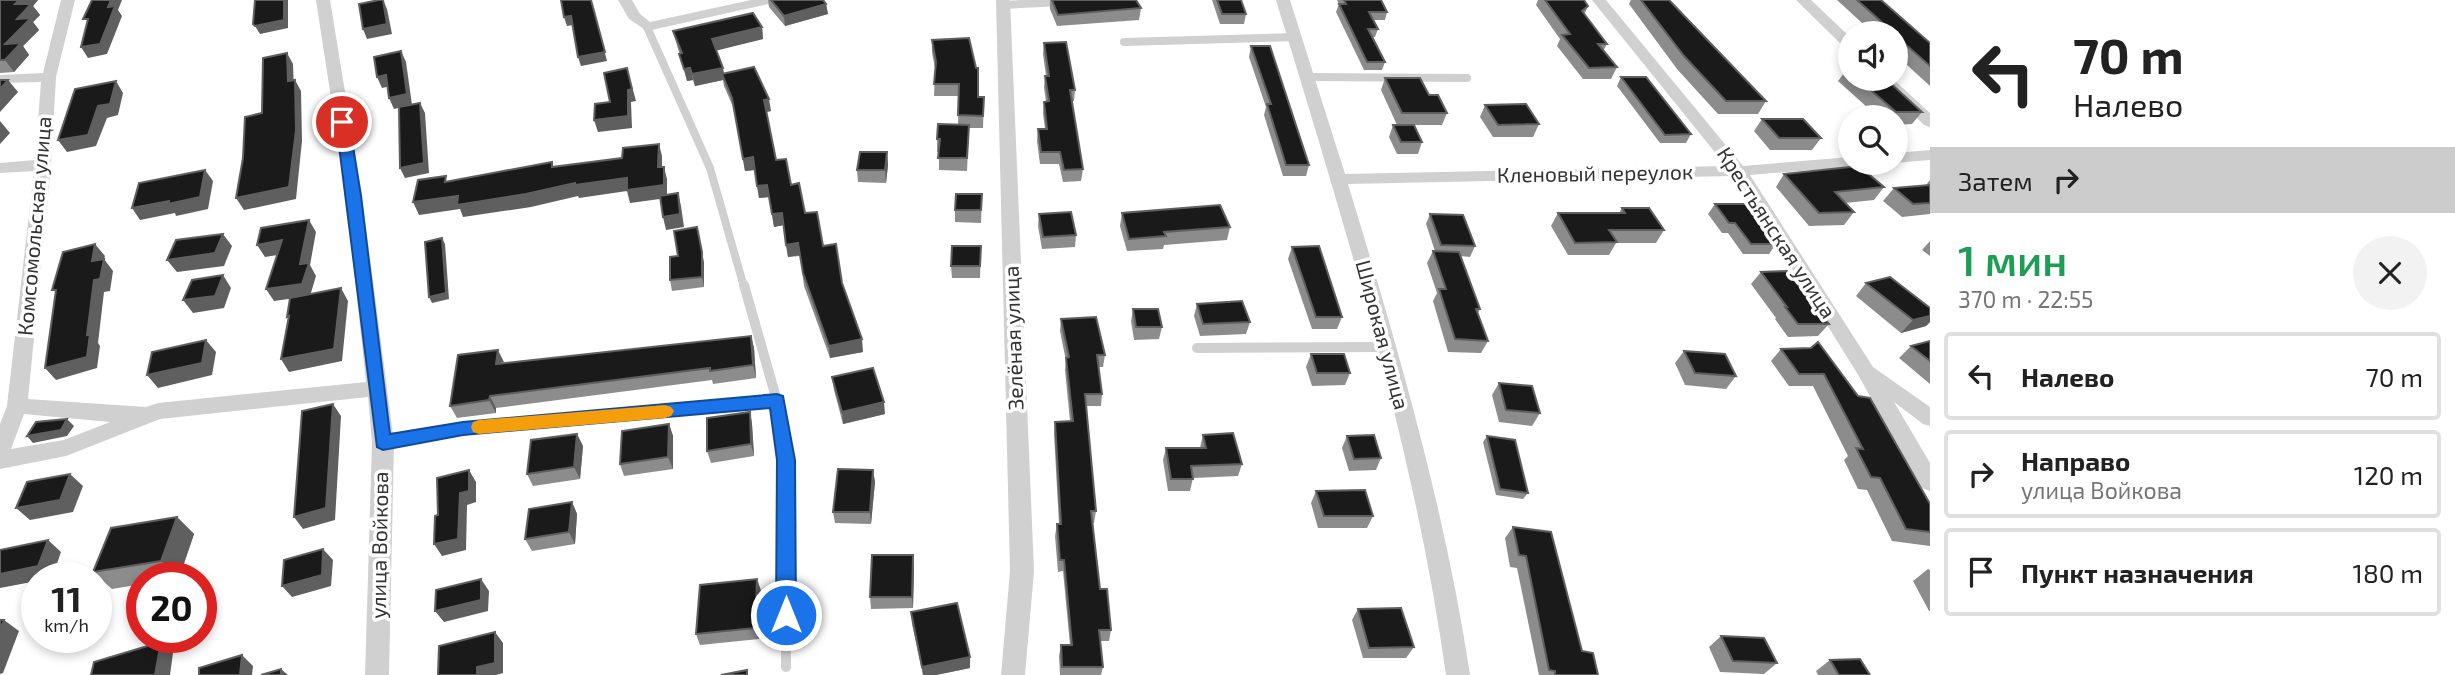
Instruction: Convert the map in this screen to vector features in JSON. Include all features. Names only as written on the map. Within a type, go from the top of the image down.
[{"type":"street","name":"Комсомольская улица","points":[[0,451],[10,417],[43,165],[48,77],[68,0]]},
{"type":"street","name":"улица Войкова","points":[[323,0],[354,196],[383,443],[377,675]]},
{"type":"street","points":[[625,0],[634,16],[647,27],[769,0]]},
{"type":"street","name":"Широкая улица","points":[[1283,0],[1339,179],[1430,516],[1451,621],[1458,675]]},
{"type":"street","name":"Крестьянская улица","points":[[1599,0],[1739,171],[1864,368],[1930,482]]},
{"type":"street","points":[[1803,0],[1838,34]]},
{"type":"street","name":"Зелёная улица","points":[[1003,2],[1022,571],[1013,675]]},
{"type":"street","points":[[0,79],[48,77]]},
{"type":"street","points":[[1898,91],[1930,122]]},
{"type":"street","points":[[1908,157],[1930,155]]},
{"type":"street","name":"Кленовый переулок","points":[[1339,179],[1739,171],[1838,163]]},
{"type":"street","points":[[0,168],[43,165]]},
{"type":"street","points":[[1864,368],[1930,418]]},
{"type":"street","points":[[10,417],[92,410],[118,415],[375,389]]},
{"type":"street","points":[[0,460],[66,448],[158,411]]},
{"type":"lane","points":[[1003,2],[1070,1]]},
{"type":"lane","points":[[647,27],[710,168],[777,401],[786,460],[786,667]]},
{"type":"lane","points":[[1124,42],[1294,37]]},
{"type":"lane","points":[[1307,77],[1468,78]]},
{"type":"lane","points":[[1197,348],[1386,347]]},
{"type":"lane","points":[[383,443],[463,429],[777,401]]},
{"type":"building","points":[[0,0],[19,0],[15,4],[31,4],[17,19],[31,18],[5,44],[21,43],[5,60],[0,60]]},
{"type":"building","points":[[92,0],[111,0],[108,7],[115,6],[100,44],[81,47],[88,19],[83,19]]},
{"type":"building","points":[[255,0],[284,0],[284,20],[255,26]]},
{"type":"building","points":[[383,0],[387,24],[363,29],[359,4]]},
{"type":"building","points":[[561,0],[591,0],[605,52],[578,57],[571,16],[564,17]]},
{"type":"building","points":[[771,0],[823,0],[826,4],[784,16]]},
{"type":"building","points":[[1052,0],[1136,0],[1141,8],[1058,15]]},
{"type":"building","points":[[1217,0],[1241,0],[1246,14],[1222,14]]},
{"type":"building","points":[[1344,0],[1381,0],[1387,12],[1369,12],[1378,29],[1368,29],[1385,62],[1367,62],[1339,4],[1346,4]]},
{"type":"building","points":[[1545,0],[1584,0],[1588,6],[1582,11],[1607,44],[1598,44],[1617,67],[1589,68],[1562,35],[1570,34]]},
{"type":"building","points":[[1641,0],[1669,0],[1766,101],[1726,101],[1684,56]]},
{"type":"building","points":[[1857,0],[1881,0],[1905,21],[1881,21]]},
{"type":"building","points":[[753,13],[762,27],[712,39],[723,68],[692,74],[690,68],[684,69],[679,54],[682,53],[673,31]]},
{"type":"building","points":[[1908,24],[1930,43],[1930,66],[1908,47]]},
{"type":"building","points":[[969,38],[978,68],[978,97],[984,97],[983,116],[958,115],[959,84],[934,84],[936,62],[932,40]]},
{"type":"building","points":[[1066,42],[1075,90],[1070,90],[1083,169],[1064,170],[1060,152],[1041,152],[1038,129],[1047,129],[1044,102],[1049,101],[1045,76],[1049,76],[1044,43]]},
{"type":"building","points":[[1251,46],[1270,46],[1309,165],[1286,165],[1267,104],[1271,104]]},
{"type":"building","points":[[401,51],[407,94],[389,98],[386,75],[377,77],[374,57]]},
{"type":"building","points":[[287,53],[288,81],[295,80],[296,130],[289,187],[236,198],[243,158],[245,117],[262,113],[263,58]]},
{"type":"building","points":[[754,67],[769,99],[764,100],[776,160],[786,159],[791,185],[799,183],[805,213],[817,212],[823,246],[836,244],[842,283],[862,339],[829,346],[803,273],[798,243],[786,245],[782,213],[772,214],[767,185],[757,186],[753,157],[743,159],[732,98],[722,74]]},
{"type":"building","points":[[627,68],[632,89],[628,90],[628,116],[594,120],[595,104],[610,102],[604,73]]},
{"type":"building","points":[[1621,77],[1646,77],[1691,134],[1665,135]]},
{"type":"building","points":[[1385,78],[1420,78],[1429,95],[1438,95],[1447,113],[1402,113]]},
{"type":"building","points":[[0,80],[8,80],[0,89]]},
{"type":"building","points":[[116,81],[110,104],[98,106],[88,135],[58,140],[75,89]]},
{"type":"building","points":[[1872,91],[1899,91],[1922,112],[1908,112],[1908,105],[1888,105]]},
{"type":"building","points":[[420,103],[424,163],[400,168],[399,107]]},
{"type":"building","points":[[1526,104],[1539,124],[1498,125],[1485,105]]},
{"type":"building","points":[[1762,119],[1803,119],[1821,138],[1779,138]]},
{"type":"building","points":[[938,124],[969,125],[967,158],[938,158]]},
{"type":"building","points":[[1393,125],[1414,125],[1422,142],[1401,142]]},
{"type":"building","points":[[659,144],[658,167],[664,167],[664,185],[627,190],[627,178],[575,183],[457,205],[458,196],[413,202],[418,180],[446,176],[445,182],[552,162],[552,167],[622,158],[623,148]]},
{"type":"building","points":[[860,152],[887,152],[885,170],[857,170]]},
{"type":"building","points":[[1838,168],[1838,175],[1870,175],[1884,187],[1835,192],[1854,212],[1819,213],[1784,174]]},
{"type":"building","points":[[205,170],[200,197],[132,208],[139,183]]},
{"type":"building","points":[[1930,185],[1930,203],[1913,204],[1894,188]]},
{"type":"building","points":[[678,193],[680,214],[663,217],[660,196]]},
{"type":"building","points":[[956,194],[982,194],[981,210],[955,210]]},
{"type":"building","points":[[1715,204],[1746,204],[1776,244],[1751,244],[1735,223],[1729,223]]},
{"type":"building","points":[[1220,205],[1230,227],[1164,232],[1166,236],[1129,239],[1122,213]]},
{"type":"building","points":[[1622,208],[1649,208],[1664,230],[1609,230],[1617,242],[1575,243],[1558,213],[1625,213]]},
{"type":"building","points":[[1071,212],[1076,235],[1043,237],[1039,214]]},
{"type":"building","points":[[1430,214],[1463,215],[1475,246],[1441,245]]},
{"type":"building","points":[[309,220],[300,264],[309,263],[302,284],[266,289],[282,240],[257,245],[261,228]]},
{"type":"building","points":[[697,227],[702,252],[702,277],[670,280],[670,257],[678,256],[674,231]]},
{"type":"building","points":[[223,234],[215,253],[167,260],[176,240]]},
{"type":"building","points":[[442,238],[446,293],[429,297],[425,242]]},
{"type":"building","points":[[95,244],[92,261],[104,259],[100,279],[94,280],[87,357],[45,368],[56,290],[52,290],[63,252]]},
{"type":"building","points":[[952,246],[981,246],[980,266],[951,266]]},
{"type":"building","points":[[1319,246],[1342,317],[1316,317],[1292,247]]},
{"type":"building","points":[[1433,251],[1459,252],[1480,309],[1476,309],[1488,341],[1455,339],[1439,289],[1446,289]]},
{"type":"building","points":[[1787,271],[1829,324],[1798,324],[1761,272]]},
{"type":"building","points":[[223,275],[215,296],[183,300],[192,280]]},
{"type":"building","points":[[1890,277],[1930,308],[1930,316],[1913,320],[1866,283]]},
{"type":"building","points":[[341,288],[334,349],[281,359],[290,298]]},
{"type":"building","points":[[1242,301],[1250,322],[1203,324],[1197,304]]},
{"type":"building","points":[[1133,309],[1158,309],[1162,327],[1136,327]]},
{"type":"building","points":[[1096,317],[1105,355],[1097,355],[1102,394],[1085,394],[1096,511],[1091,511],[1100,589],[1107,589],[1111,630],[1099,630],[1103,667],[1062,667],[1061,645],[1072,645],[1064,560],[1060,560],[1057,524],[1061,524],[1055,422],[1073,421],[1066,358],[1069,357],[1061,319]]},
{"type":"building","points":[[751,336],[753,365],[490,396],[489,400],[450,406],[458,355],[498,350],[496,364]]},
{"type":"building","points":[[206,340],[202,363],[147,375],[152,352]]},
{"type":"building","points":[[1930,341],[1930,361],[1911,346]]},
{"type":"building","points":[[1818,342],[1858,396],[1870,398],[1930,504],[1930,532],[1906,529],[1880,478],[1871,477],[1856,448],[1863,449],[1824,374],[1799,374],[1781,349],[1811,348]]},
{"type":"building","points":[[1684,351],[1725,354],[1736,376],[1695,373]]},
{"type":"building","points":[[1311,354],[1344,354],[1350,373],[1317,373]]},
{"type":"building","points":[[873,368],[884,402],[842,412],[832,377]]},
{"type":"building","points":[[1499,383],[1532,386],[1540,413],[1506,410]]},
{"type":"building","points":[[333,404],[326,508],[294,517],[302,411]]},
{"type":"building","points":[[750,412],[751,444],[707,451],[707,418]]},
{"type":"building","points":[[67,419],[61,430],[27,436],[36,422]]},
{"type":"building","points":[[669,424],[668,457],[620,464],[622,431]]},
{"type":"building","points":[[1233,433],[1242,464],[1191,466],[1193,479],[1171,479],[1166,448],[1206,448],[1203,435]]},
{"type":"building","points":[[577,434],[574,467],[527,474],[531,440]]},
{"type":"building","points":[[1374,435],[1381,458],[1354,459],[1347,436]]},
{"type":"building","points":[[1487,436],[1515,440],[1528,493],[1500,489]]},
{"type":"building","points":[[838,469],[873,470],[870,512],[833,512]]},
{"type":"building","points":[[469,470],[469,491],[460,493],[458,539],[434,544],[435,516],[438,515],[437,478]]},
{"type":"building","points":[[70,474],[60,500],[16,508],[27,482]]},
{"type":"building","points":[[1365,490],[1373,516],[1324,516],[1316,491]]},
{"type":"building","points":[[572,502],[569,532],[525,539],[529,509]]},
{"type":"building","points":[[177,517],[161,561],[126,562],[126,567],[112,569],[112,562],[97,562],[111,528]]},
{"type":"building","points":[[1513,527],[1551,532],[1582,651],[1593,653],[1598,675],[1555,675],[1555,671],[1549,670],[1526,556],[1519,555]]},
{"type":"building","points":[[48,540],[40,562],[21,562],[21,570],[0,574],[0,550]]},
{"type":"building","points":[[323,549],[322,575],[282,586],[284,560]]},
{"type":"building","points":[[872,555],[913,555],[912,597],[870,597]]},
{"type":"building","points":[[481,579],[481,600],[435,611],[436,590]]},
{"type":"building","points":[[757,579],[755,628],[696,634],[700,585]]},
{"type":"building","points":[[957,603],[970,657],[922,667],[911,612]]},
{"type":"building","points":[[1401,608],[1414,647],[1369,648],[1358,609]]},
{"type":"building","points":[[495,632],[495,663],[477,667],[477,675],[438,675],[439,646]]},
{"type":"building","points":[[1721,636],[1764,638],[1777,663],[1733,661]]},
{"type":"building","points":[[126,652],[159,653],[155,675],[91,675],[94,662]]},
{"type":"building","points":[[242,655],[240,675],[199,675],[199,668]]},
{"type":"building","points":[[1860,659],[1870,675],[1839,675],[1830,660]]},
{"type":"building","points":[[281,669],[281,675],[261,675]]},
{"type":"building","points":[[747,670],[747,675],[721,675]]},
{"type":"slow traffic","points":[[479,427],[665,411]]},
{"type":"route","points":[[342,122],[354,196],[383,443],[463,429],[777,401],[786,460],[786,615]]}]
